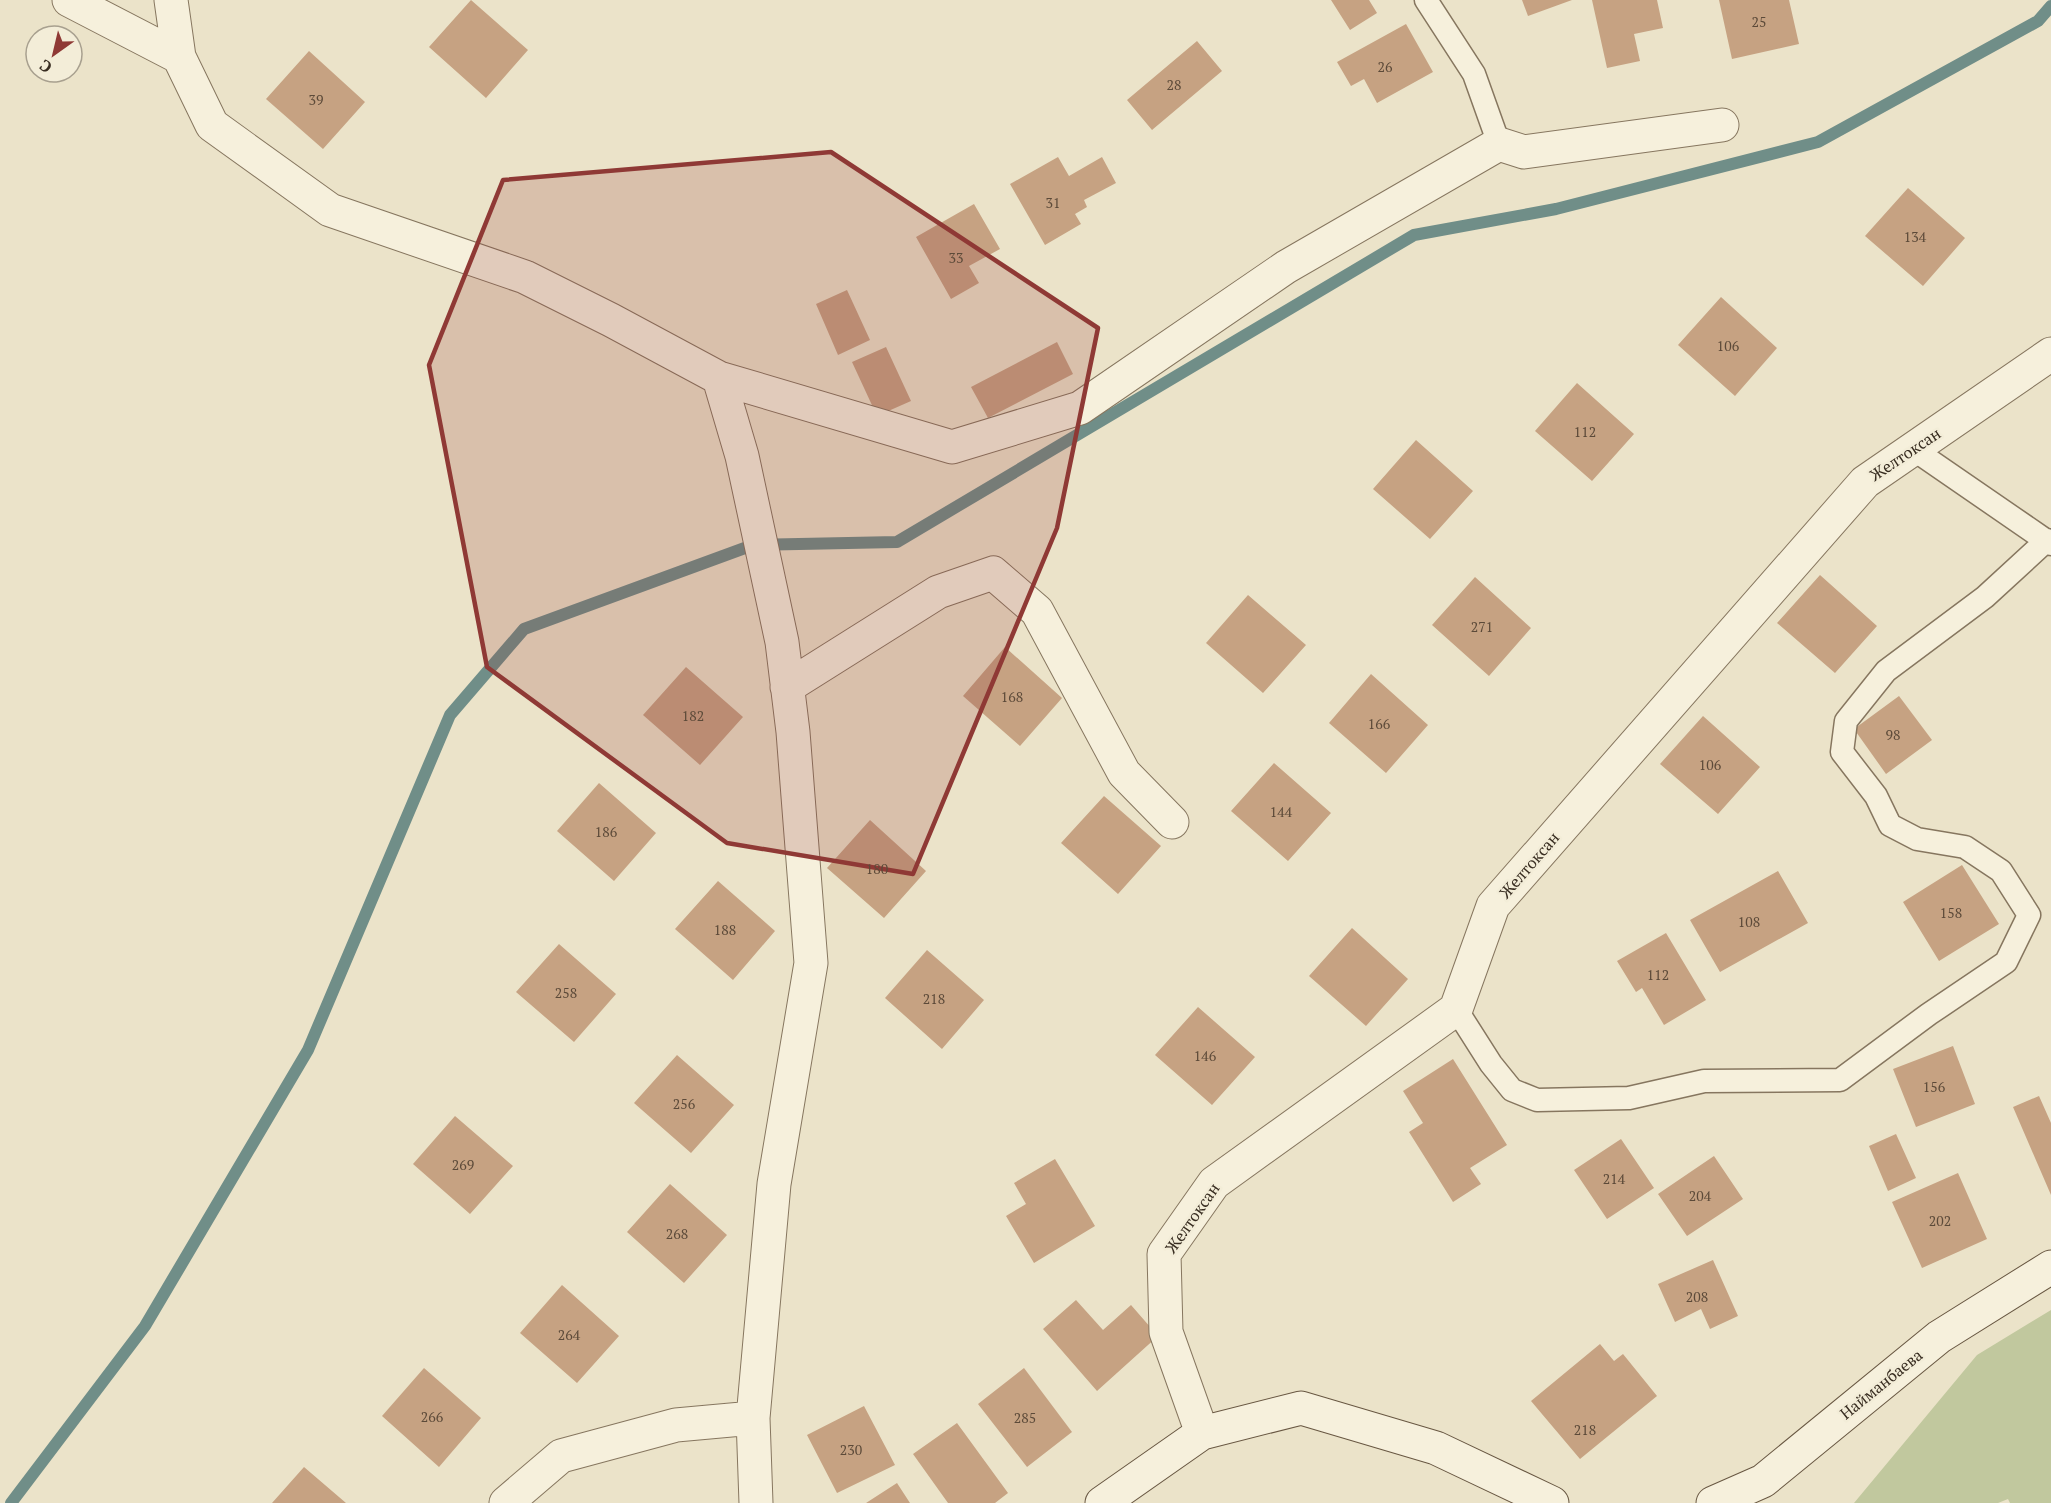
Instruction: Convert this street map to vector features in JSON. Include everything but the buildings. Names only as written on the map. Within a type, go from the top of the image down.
[{"type":"street","points":[[69,0],[179,57]]},
{"type":"street","points":[[171,0],[179,57],[212,125],[330,210],[525,277],[719,378],[952,447],[1080,408],[1286,267],[1499,144],[1524,152],[1722,125]]},
{"type":"street","name":"Желтоксан","points":[[1202,1433],[1166,1332],[1164,1254],[1214,1183],[1456,1009],[1493,906],[1865,482],[2051,354]]},
{"type":"street","points":[[719,378],[742,456],[782,642],[793,732],[811,963],[774,1184],[753,1418],[756,1503]]},
{"type":"street","points":[[787,687],[938,592],[993,573],[1037,611],[1124,773],[1172,822]]},
{"type":"street","name":"Найманбаева","points":[[1713,1503],[1763,1481],[1939,1337],[2051,1267]]},
{"type":"street","points":[[1102,1503],[1202,1433],[1301,1408],[1436,1448],[1552,1503]]},
{"type":"street","points":[[506,1503],[561,1456],[676,1425],[753,1418]]},
{"type":"lane","points":[[1426,0],[1474,74],[1499,144]]},
{"type":"lane","points":[[1456,1009],[1491,1064],[1512,1090],[1537,1100],[1629,1098],[1704,1081],[1840,1080],[1929,1014],[2006,962],[2029,915],[2001,871],[1965,847],[1917,838],[1890,825],[1876,796],[1842,752],[1846,722],[1886,671],[1985,597],[2049,542],[1913,449]]},
{"type":"highlighted area","points":[[831,152],[1098,328],[1057,528],[913,874],[727,843],[487,667],[429,365],[503,180]]},
{"type":"green space","points":[[2051,1310],[2051,1503],[2010,1503],[2008,1499],[1998,1503],[1854,1503],[1977,1355]]},
{"type":"waterway","points":[[11,1503],[145,1326],[308,1050],[450,715],[524,629],[753,545],[897,542],[1414,235],[1556,209],[1818,142],[2038,21],[2051,6]]}]
